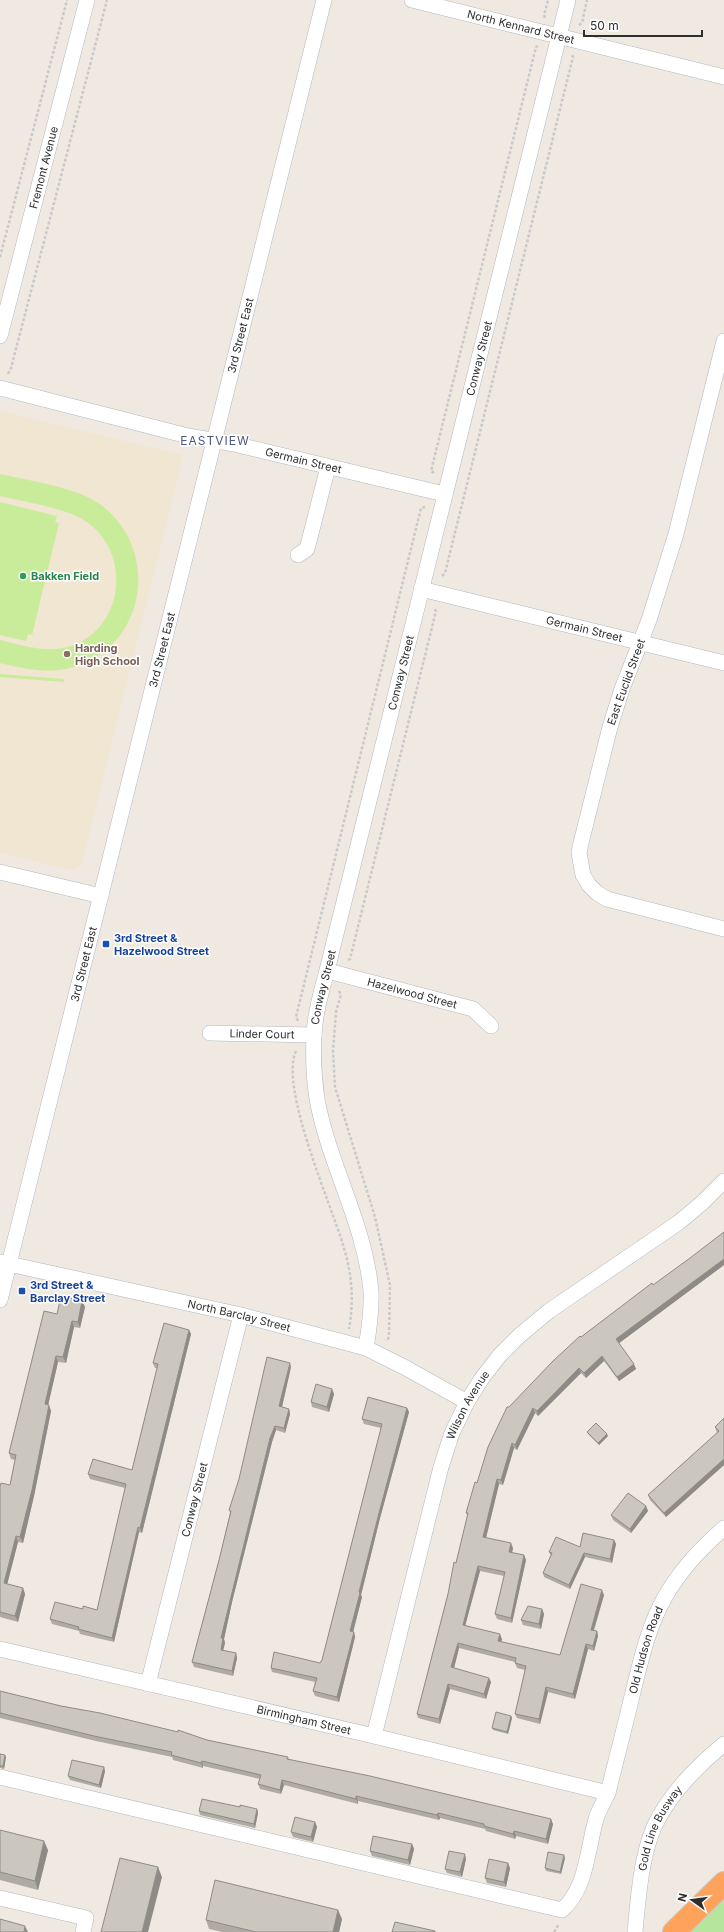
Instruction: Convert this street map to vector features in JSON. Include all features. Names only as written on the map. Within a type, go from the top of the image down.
[{"type":"highway","points":[[674,1932],[724,1883]]},
{"type":"street","name":"Fremont Avenue","points":[[0,336],[87,0]]},
{"type":"street","name":"3rd Street East","points":[[0,1300],[4,1263],[100,896],[324,0]]},
{"type":"street","name":"North Kennard Street","points":[[412,0],[559,35],[724,77]]},
{"type":"street","name":"Conway Street","points":[[366,1348],[371,1293],[368,1269],[362,1241],[326,1135],[317,1099],[314,1035],[319,1002],[328,971],[444,494],[568,0]]},
{"type":"street","name":"East Euclid Street","points":[[724,341],[676,534],[649,620],[622,689],[610,727],[579,853],[583,875],[597,893],[607,899],[724,929]]},
{"type":"street","name":"Germain Street","points":[[4,381],[188,436],[215,440],[444,494]]},
{"type":"street","points":[[298,555],[308,549],[328,467]]},
{"type":"street","name":"Germain Street","points":[[421,589],[639,644],[724,663]]},
{"type":"street","points":[[0,872],[100,896]]},
{"type":"street","name":"Hazelwood Street","points":[[328,971],[473,1009],[491,1026]]},
{"type":"street","name":"Linder Court","points":[[210,1033],[314,1035]]},
{"type":"street","name":"Wilson Avenue","points":[[374,1736],[441,1467],[452,1433],[467,1402],[487,1372],[520,1335],[549,1311],[678,1223],[702,1203],[724,1180]]},
{"type":"street","name":"North Barclay Street","points":[[4,1263],[241,1315],[366,1348],[406,1368],[467,1402]]},
{"type":"street","name":"Conway Street","points":[[148,1684],[241,1315]]},
{"type":"street","name":"Old Hudson Road","points":[[0,1777],[562,1910],[571,1902],[581,1882],[598,1816],[608,1793],[644,1650],[653,1623],[665,1597],[680,1573],[699,1551],[724,1528]]},
{"type":"street","name":"Birmingham Street","points":[[0,1649],[374,1736],[608,1793]]},
{"type":"street","name":"Gold Line Busway","points":[[636,1928],[642,1872],[654,1828],[679,1787],[724,1744]]},
{"type":"street","points":[[0,1898],[86,1918],[83,1932]]},
{"type":"path","points":[[0,257],[67,0]]},
{"type":"path","points":[[4,381],[11,368],[107,0]]},
{"type":"path","points":[[545,19],[544,15],[548,0]]},
{"type":"path","points":[[578,26],[582,23],[587,0]]},
{"type":"path","points":[[434,473],[431,471],[536,47],[539,46]]},
{"type":"path","points":[[442,576],[445,573],[453,542],[574,57],[572,54]]},
{"type":"path","points":[[298,1021],[296,1017],[421,508],[425,507]]},
{"type":"path","points":[[347,961],[350,959],[354,944],[436,611],[434,609]]},
{"type":"path","points":[[339,991],[341,995],[336,1012],[333,1051],[335,1087],[375,1217],[390,1285],[389,1336],[388,1339],[383,1341]]},
{"type":"path","points":[[296,1051],[293,1068],[295,1092],[300,1118],[345,1249],[351,1278],[352,1305],[349,1330]]},
{"type":"shaded area","name":"Harding High School","points":[[0,411],[183,455],[81,866],[71,870],[0,853]]},
{"type":"green space","points":[[0,474],[53,485],[91,499],[101,505],[120,523],[132,545],[138,569],[137,593],[131,616],[119,637],[101,654],[77,666],[67,669],[48,671],[0,663],[0,640],[47,649],[63,648],[83,641],[98,628],[109,612],[115,593],[116,574],[112,554],[102,537],[87,522],[79,517],[57,509],[0,496]]},
{"type":"green space","name":"Bakken Field","points":[[0,502],[57,516],[55,522],[59,523],[32,635],[28,634],[26,641],[0,635]]},
{"type":"green space","points":[[0,674],[64,679],[64,682],[0,677]]},
{"type":"green space","points":[[724,1894],[724,1932],[686,1932]]},
{"type":"building","points":[[724,1232],[724,1259],[616,1339],[634,1364],[617,1377],[602,1356],[584,1373],[579,1368],[537,1411],[533,1408],[515,1445],[512,1443],[501,1480],[497,1479],[483,1537],[511,1543],[509,1552],[524,1555],[511,1618],[495,1614],[505,1572],[478,1566],[463,1625],[500,1634],[498,1641],[560,1655],[581,1584],[602,1590],[591,1630],[597,1631],[593,1646],[586,1644],[573,1694],[546,1687],[539,1719],[515,1714],[526,1666],[515,1663],[516,1658],[458,1643],[451,1667],[489,1678],[484,1694],[448,1684],[439,1719],[417,1714],[448,1594],[454,1562],[456,1563],[468,1513],[466,1513],[475,1482],[477,1483],[488,1447],[507,1407],[509,1407],[553,1361],[580,1336],[581,1337],[652,1283],[653,1285]]},
{"type":"building","points":[[61,1296],[82,1301],[78,1322],[72,1321],[63,1357],[56,1356],[45,1404],[49,1405],[32,1490],[20,1537],[16,1536],[4,1583],[23,1588],[15,1616],[0,1612],[0,1486],[1,1483],[10,1485],[16,1455],[9,1453],[44,1311],[57,1314]]},
{"type":"building","points":[[164,1323],[189,1330],[140,1528],[138,1527],[112,1638],[78,1629],[79,1627],[50,1619],[55,1602],[83,1609],[83,1606],[97,1610],[126,1484],[88,1474],[93,1459],[132,1470],[158,1364],[153,1363]]},
{"type":"building","points":[[267,1357],[290,1363],[279,1406],[289,1409],[284,1428],[275,1426],[270,1438],[221,1638],[223,1638],[221,1650],[236,1653],[232,1671],[192,1662],[231,1511],[229,1510],[239,1479]]},
{"type":"building","points":[[316,1384],[332,1389],[327,1407],[311,1402]]},
{"type":"building","points":[[368,1397],[407,1408],[359,1592],[350,1631],[354,1632],[337,1697],[313,1691],[317,1678],[271,1668],[274,1652],[320,1663],[322,1660],[382,1424],[362,1419]]},
{"type":"building","points":[[724,1418],[724,1459],[664,1513],[648,1495],[719,1431],[715,1427]]},
{"type":"building","points":[[596,1423],[607,1434],[598,1443],[587,1432]]},
{"type":"building","points":[[628,1493],[646,1506],[630,1529],[611,1515]]},
{"type":"building","points":[[583,1533],[614,1540],[610,1559],[584,1553],[569,1585],[543,1573],[552,1553],[549,1552],[556,1537],[580,1547]]},
{"type":"building","points":[[528,1606],[542,1609],[539,1624],[521,1620]]},
{"type":"building","points":[[0,1691],[178,1732],[178,1730],[207,1740],[288,1757],[287,1759],[370,1776],[551,1819],[546,1839],[514,1831],[513,1834],[484,1826],[484,1824],[438,1813],[437,1815],[356,1796],[356,1799],[282,1780],[280,1790],[258,1784],[261,1775],[202,1761],[201,1763],[171,1755],[172,1752],[94,1736],[0,1713]]},
{"type":"building","points":[[496,1712],[511,1716],[507,1732],[492,1728]]},
{"type":"building","points":[[0,1754],[5,1755],[3,1766],[0,1766]]},
{"type":"building","points":[[72,1760],[104,1767],[99,1785],[68,1776]]},
{"type":"building","points":[[202,1799],[257,1809],[254,1824],[199,1811]]},
{"type":"building","points":[[295,1817],[315,1822],[311,1837],[291,1832]]},
{"type":"building","points":[[0,1830],[44,1841],[35,1881],[0,1872]]},
{"type":"building","points":[[373,1836],[412,1844],[408,1860],[370,1851]]},
{"type":"building","points":[[449,1851],[465,1854],[460,1872],[445,1869]]},
{"type":"building","points":[[548,1852],[564,1855],[560,1872],[545,1868]]},
{"type":"building","points":[[120,1858],[158,1867],[142,1932],[101,1932]]},
{"type":"building","points":[[489,1859],[508,1863],[504,1882],[485,1878]]},
{"type":"building","points":[[215,1880],[338,1910],[333,1932],[256,1932],[206,1920]]},
{"type":"building","points":[[0,1919],[25,1926],[24,1932],[0,1932]]},
{"type":"building","points":[[395,1922],[435,1931],[435,1932],[392,1932]]},
{"type":"place","name":"Bakken Field","points":[[23,576]]},
{"type":"place","name":"Harding High School","points":[[67,654]]},
{"type":"place","name":"3rd Street & Hazelwood Street","points":[[106,944]]},
{"type":"place","name":"3rd Street & Barclay Street","points":[[22,1291]]},
{"type":"district","name":"EASTVIEW","points":[[215,441]]}]
